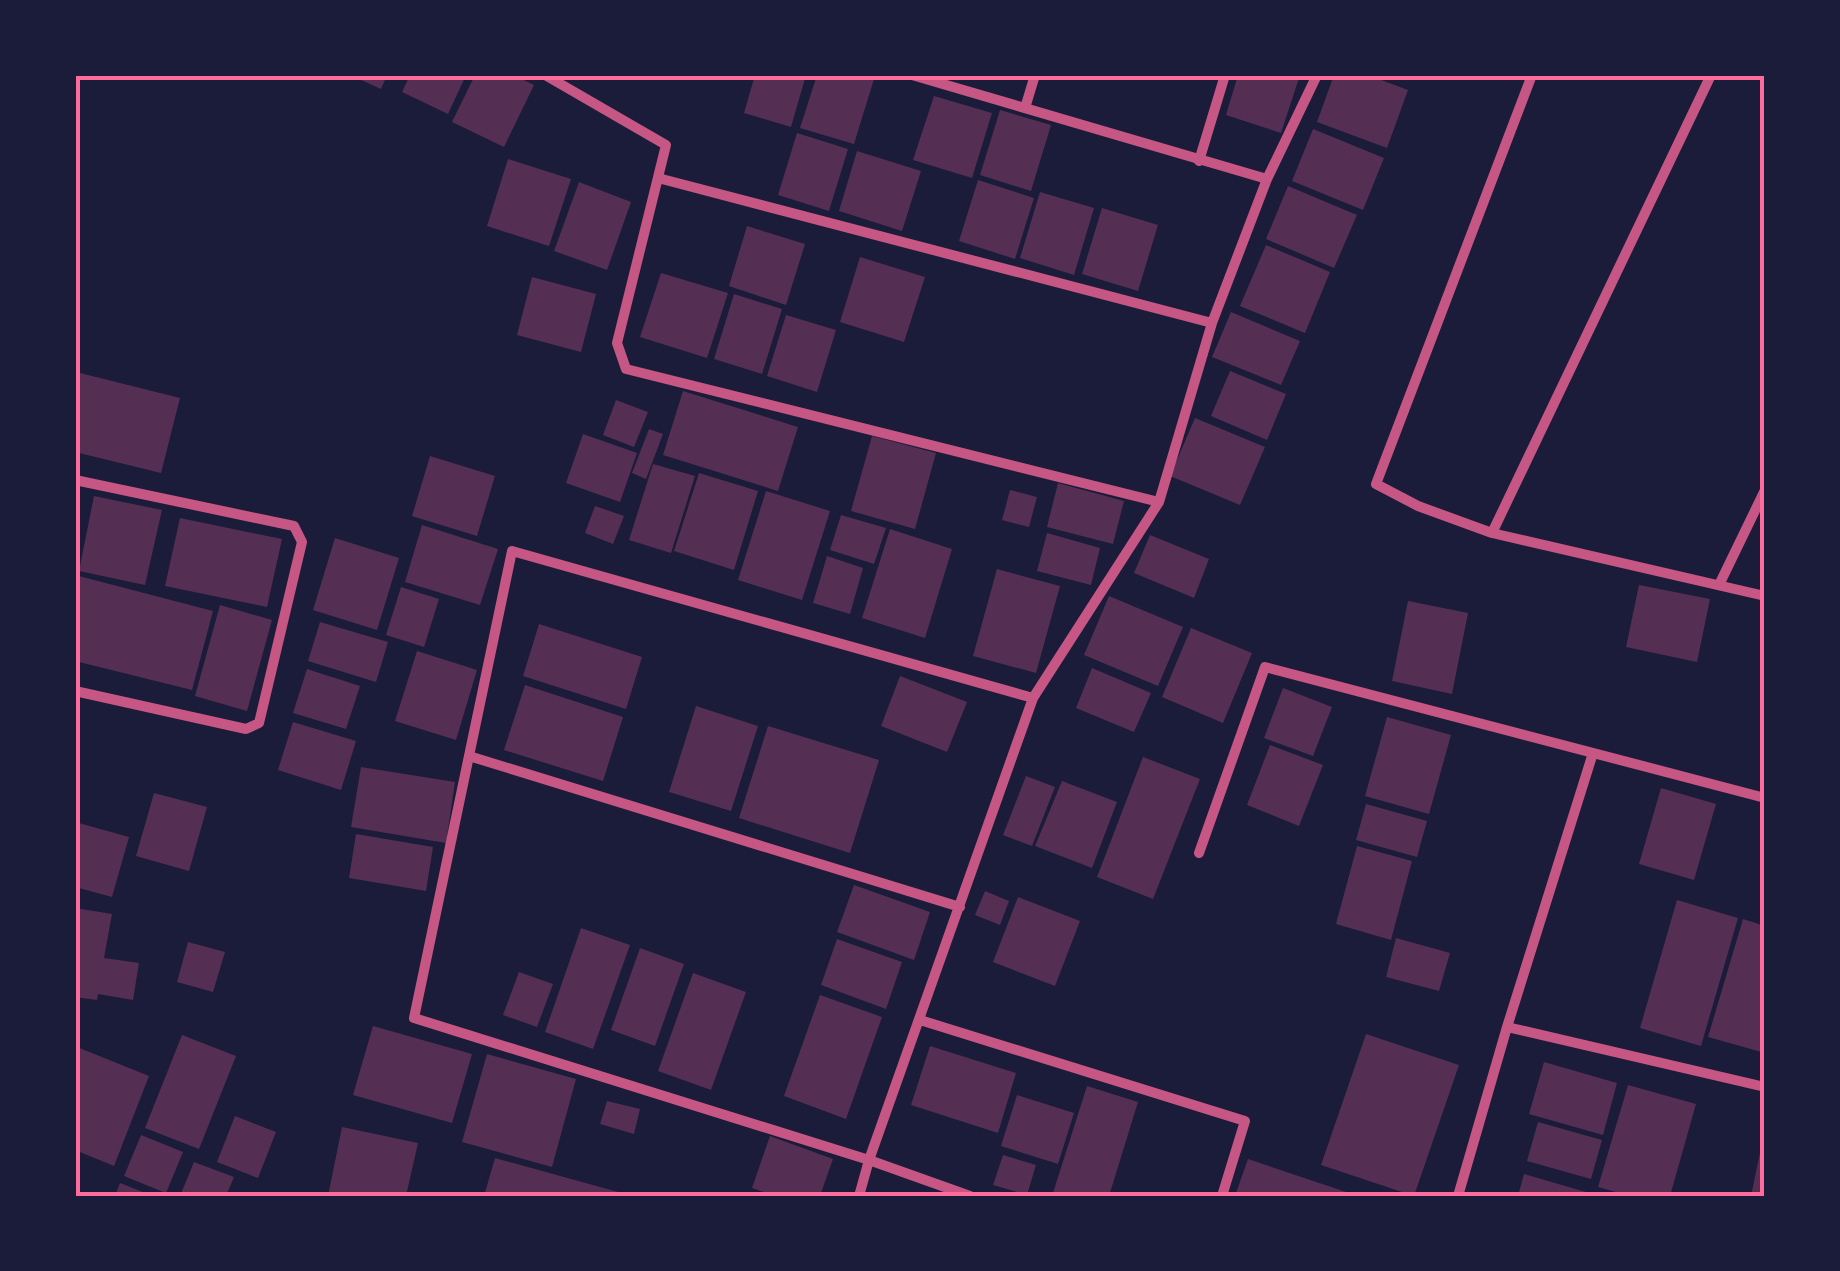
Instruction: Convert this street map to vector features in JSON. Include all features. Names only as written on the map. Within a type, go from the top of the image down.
[{"type":"street","points":[[545,75],[666,146],[618,343],[626,369],[1160,502]]},
{"type":"street","points":[[912,75],[1267,179]]},
{"type":"street","points":[[1026,108],[1035,75]]},
{"type":"street","points":[[1199,160],[1225,75]]},
{"type":"street","points":[[858,1196],[1034,698],[1160,502],[1212,323],[1267,179],[1317,75]]},
{"type":"street","points":[[1532,75],[1376,484],[1418,506],[1492,532],[1765,596]]},
{"type":"street","points":[[1492,532],[1711,75]]},
{"type":"street","points":[[658,178],[1212,323]]},
{"type":"street","points":[[75,480],[294,526],[302,542],[259,724],[246,730],[75,690]]},
{"type":"street","points":[[1719,586],[1765,490]]},
{"type":"street","points":[[970,1196],[870,1160],[414,1018],[512,551],[1034,698]]},
{"type":"street","points":[[1200,853],[1265,667],[1765,798]]},
{"type":"street","points":[[1458,1196],[1593,753]]},
{"type":"street","points":[[469,756],[960,907]]},
{"type":"street","points":[[920,1020],[1245,1121],[1222,1196]]},
{"type":"street","points":[[1507,1028],[1765,1088]]},
{"type":"building","points":[[350,75],[387,75],[381,89]]},
{"type":"building","points":[[410,75],[466,75],[448,114],[402,92]]},
{"type":"building","points":[[475,75],[513,75],[534,85],[504,147],[452,122]]},
{"type":"building","points":[[755,75],[806,75],[791,127],[744,113]]},
{"type":"building","points":[[817,75],[860,75],[874,79],[854,144],[800,128]]},
{"type":"building","points":[[1238,75],[1300,75],[1281,133],[1226,115]]},
{"type":"building","points":[[1334,75],[1368,75],[1408,90],[1387,148],[1317,122]]},
{"type":"building","points":[[934,96],[992,113],[972,178],[913,160]]},
{"type":"building","points":[[1000,110],[1051,125],[1031,191],[980,175]]},
{"type":"building","points":[[1313,129],[1384,158],[1363,210],[1292,181]]},
{"type":"building","points":[[797,133],[848,149],[829,211],[778,195]]},
{"type":"building","points":[[857,151],[921,171],[902,231],[839,211]]},
{"type":"building","points":[[508,159],[571,179],[549,246],[487,226]]},
{"type":"building","points":[[978,180],[1034,198],[1015,259],[959,241]]},
{"type":"building","points":[[579,182],[631,202],[607,270],[554,251]]},
{"type":"building","points":[[1288,186],[1357,215],[1334,268],[1266,239]]},
{"type":"building","points":[[1040,192],[1094,208],[1074,275],[1020,258]]},
{"type":"building","points":[[1102,208],[1158,225],[1138,291],[1082,274]]},
{"type":"building","points":[[747,226],[805,244],[786,305],[729,286]]},
{"type":"building","points":[[1266,245],[1330,272],[1305,333],[1240,306]]},
{"type":"building","points":[[860,257],[925,277],[904,342],[840,322]]},
{"type":"building","points":[[661,273],[728,293],[707,358],[640,337]]},
{"type":"building","points":[[532,277],[596,294],[581,352],[517,335]]},
{"type":"building","points":[[734,294],[782,309],[762,374],[714,359]]},
{"type":"building","points":[[1231,312],[1300,341],[1281,385],[1212,357]]},
{"type":"building","points":[[786,315],[836,330],[817,392],[767,376]]},
{"type":"building","points":[[1230,371],[1286,394],[1267,440],[1211,416]]},
{"type":"building","points":[[80,373],[180,398],[161,473],[75,452],[75,395]]},
{"type":"building","points":[[683,391],[798,427],[778,491],[663,455]]},
{"type":"building","points":[[616,400],[648,412],[634,447],[603,435]]},
{"type":"building","points":[[1195,418],[1265,447],[1240,505],[1170,476]]},
{"type":"building","points":[[649,429],[663,434],[646,479],[632,473]]},
{"type":"building","points":[[583,434],[637,453],[620,502],[566,483]]},
{"type":"building","points":[[872,436],[936,453],[915,529],[851,511]]},
{"type":"building","points":[[430,456],[495,476],[477,536],[412,516]]},
{"type":"building","points":[[653,464],[695,476],[671,553],[629,540]]},
{"type":"building","points":[[699,473],[758,491],[734,570],[674,551]]},
{"type":"building","points":[[1058,483],[1124,501],[1113,544],[1047,527]]},
{"type":"building","points":[[1010,490],[1037,497],[1029,527],[1002,520]]},
{"type":"building","points":[[766,491],[830,511],[802,600],[738,580]]},
{"type":"building","points":[[94,496],[162,510],[145,585],[79,571]]},
{"type":"building","points":[[595,506],[624,516],[613,544],[585,533]]},
{"type":"building","points":[[841,515],[886,528],[874,564],[830,550]]},
{"type":"building","points":[[180,518],[282,539],[267,607],[165,586]]},
{"type":"building","points":[[422,525],[498,549],[480,605],[405,582]]},
{"type":"building","points":[[890,529],[952,549],[925,638],[862,618]]},
{"type":"building","points":[[1047,533],[1100,548],[1091,585],[1037,571]]},
{"type":"building","points":[[1150,535],[1209,559],[1194,598],[1134,573]]},
{"type":"building","points":[[335,538],[399,558],[377,630],[313,610]]},
{"type":"building","points":[[827,556],[863,568],[850,614],[813,603]]},
{"type":"building","points":[[997,569],[1060,586],[1036,673],[973,656]]},
{"type":"building","points":[[75,575],[213,611],[192,690],[75,661]]},
{"type":"building","points":[[1639,585],[1710,599],[1697,662],[1626,647]]},
{"type":"building","points":[[401,587],[439,599],[424,647],[386,635]]},
{"type":"building","points":[[1109,596],[1183,627],[1158,686],[1084,655]]},
{"type":"building","points":[[1408,601],[1468,613],[1452,694],[1392,681]]},
{"type":"building","points":[[220,605],[272,620],[247,711],[195,696]]},
{"type":"building","points":[[320,622],[388,642],[376,682],[308,661]]},
{"type":"building","points":[[539,624],[642,657],[626,709],[523,676]]},
{"type":"building","points":[[1191,628],[1252,653],[1223,723],[1162,697]]},
{"type":"building","points":[[417,651],[477,670],[456,740],[395,721]]},
{"type":"building","points":[[1092,668],[1151,693],[1134,732],[1076,708]]},
{"type":"building","points":[[307,669],[360,686],[346,729],[293,713]]},
{"type":"building","points":[[900,676],[967,702],[947,752],[881,726]]},
{"type":"building","points":[[525,685],[623,717],[603,781],[504,750]]},
{"type":"building","points":[[1283,688],[1332,707],[1313,756],[1264,738]]},
{"type":"building","points":[[696,706],[758,726],[731,811],[669,792]]},
{"type":"building","points":[[1387,717],[1451,735],[1429,814],[1365,796]]},
{"type":"building","points":[[293,722],[356,741],[341,790],[278,770]]},
{"type":"building","points":[[768,726],[879,760],[850,853],[739,818]]},
{"type":"building","points":[[1270,745],[1323,765],[1299,826],[1247,805]]},
{"type":"building","points":[[1143,757],[1200,779],[1153,899],[1097,877]]},
{"type":"building","points":[[361,767],[455,782],[446,843],[351,827]]},
{"type":"building","points":[[1026,776],[1055,787],[1032,846],[1003,835]]},
{"type":"building","points":[[1062,781],[1117,802],[1092,868],[1035,846]]},
{"type":"building","points":[[1661,788],[1716,804],[1694,880],[1639,864]]},
{"type":"building","points":[[154,793],[207,807],[189,871],[136,856]]},
{"type":"building","points":[[1366,804],[1427,821],[1417,857],[1356,840]]},
{"type":"building","points":[[75,822],[129,837],[112,897],[75,887]]},
{"type":"building","points":[[356,834],[433,847],[426,891],[349,878]]},
{"type":"building","points":[[1357,846],[1412,861],[1391,940],[1336,924]]},
{"type":"building","points":[[854,885],[930,912],[914,960],[837,932]]},
{"type":"building","points":[[985,891],[1009,901],[1000,925],[975,915]]},
{"type":"building","points":[[1018,897],[1080,921],[1055,986],[993,962]]},
{"type":"building","points":[[1677,900],[1738,918],[1701,1046],[1640,1028]]},
{"type":"building","points":[[75,908],[112,914],[104,958],[139,963],[133,1000],[98,994],[97,1000],[75,997]]},
{"type":"building","points":[[1743,919],[1765,926],[1765,1053],[1708,1037]]},
{"type":"building","points":[[581,928],[630,945],[593,1049],[545,1032]]},
{"type":"building","points":[[1396,938],[1450,953],[1439,991],[1386,977]]},
{"type":"building","points":[[837,939],[902,962],[886,1009],[821,985]]},
{"type":"building","points":[[188,942],[225,952],[213,992],[177,982]]},
{"type":"building","points":[[640,948],[684,964],[655,1046],[611,1030]]},
{"type":"building","points":[[519,972],[553,984],[537,1027],[503,1015]]},
{"type":"building","points":[[693,973],[746,992],[711,1090],[658,1071]]},
{"type":"building","points":[[820,995],[882,1017],[846,1119],[784,1096]]},
{"type":"building","points":[[373,1026],[472,1054],[452,1123],[353,1095]]},
{"type":"building","points":[[1366,1034],[1459,1065],[1414,1196],[1321,1165]]},
{"type":"building","points":[[182,1035],[236,1056],[199,1149],[145,1128]]},
{"type":"building","points":[[930,1046],[1016,1073],[998,1133],[911,1105]]},
{"type":"building","points":[[77,1047],[149,1076],[114,1166],[75,1150]]},
{"type":"building","points":[[487,1054],[576,1079],[552,1167],[462,1142]]},
{"type":"building","points":[[1544,1062],[1617,1083],[1603,1135],[1529,1114]]},
{"type":"building","points":[[1628,1085],[1696,1104],[1670,1196],[1630,1196],[1598,1187]]},
{"type":"building","points":[[1087,1086],[1138,1102],[1109,1196],[1052,1196]]},
{"type":"building","points":[[1017,1095],[1074,1113],[1058,1164],[1001,1146]]},
{"type":"building","points":[[607,1101],[640,1109],[634,1134],[600,1124]]},
{"type":"building","points":[[235,1116],[276,1132],[258,1178],[217,1162]]},
{"type":"building","points":[[1538,1122],[1602,1140],[1591,1179],[1527,1161]]},
{"type":"building","points":[[342,1127],[418,1143],[406,1196],[328,1196]]},
{"type":"building","points":[[141,1135],[183,1152],[166,1193],[124,1176]]},
{"type":"building","points":[[770,1136],[833,1159],[820,1196],[775,1196],[752,1188]]},
{"type":"building","points":[[1763,1138],[1765,1196],[1751,1196]]},
{"type":"building","points":[[1003,1155],[1036,1165],[1027,1195],[993,1185]]},
{"type":"building","points":[[495,1158],[629,1195],[629,1196],[484,1196]]},
{"type":"building","points":[[1248,1159],[1355,1195],[1355,1196],[1235,1196]]},
{"type":"building","points":[[194,1162],[234,1177],[226,1196],[180,1196]]},
{"type":"building","points":[[1524,1174],[1586,1192],[1584,1196],[1518,1196]]},
{"type":"building","points":[[120,1183],[153,1196],[115,1196]]}]
